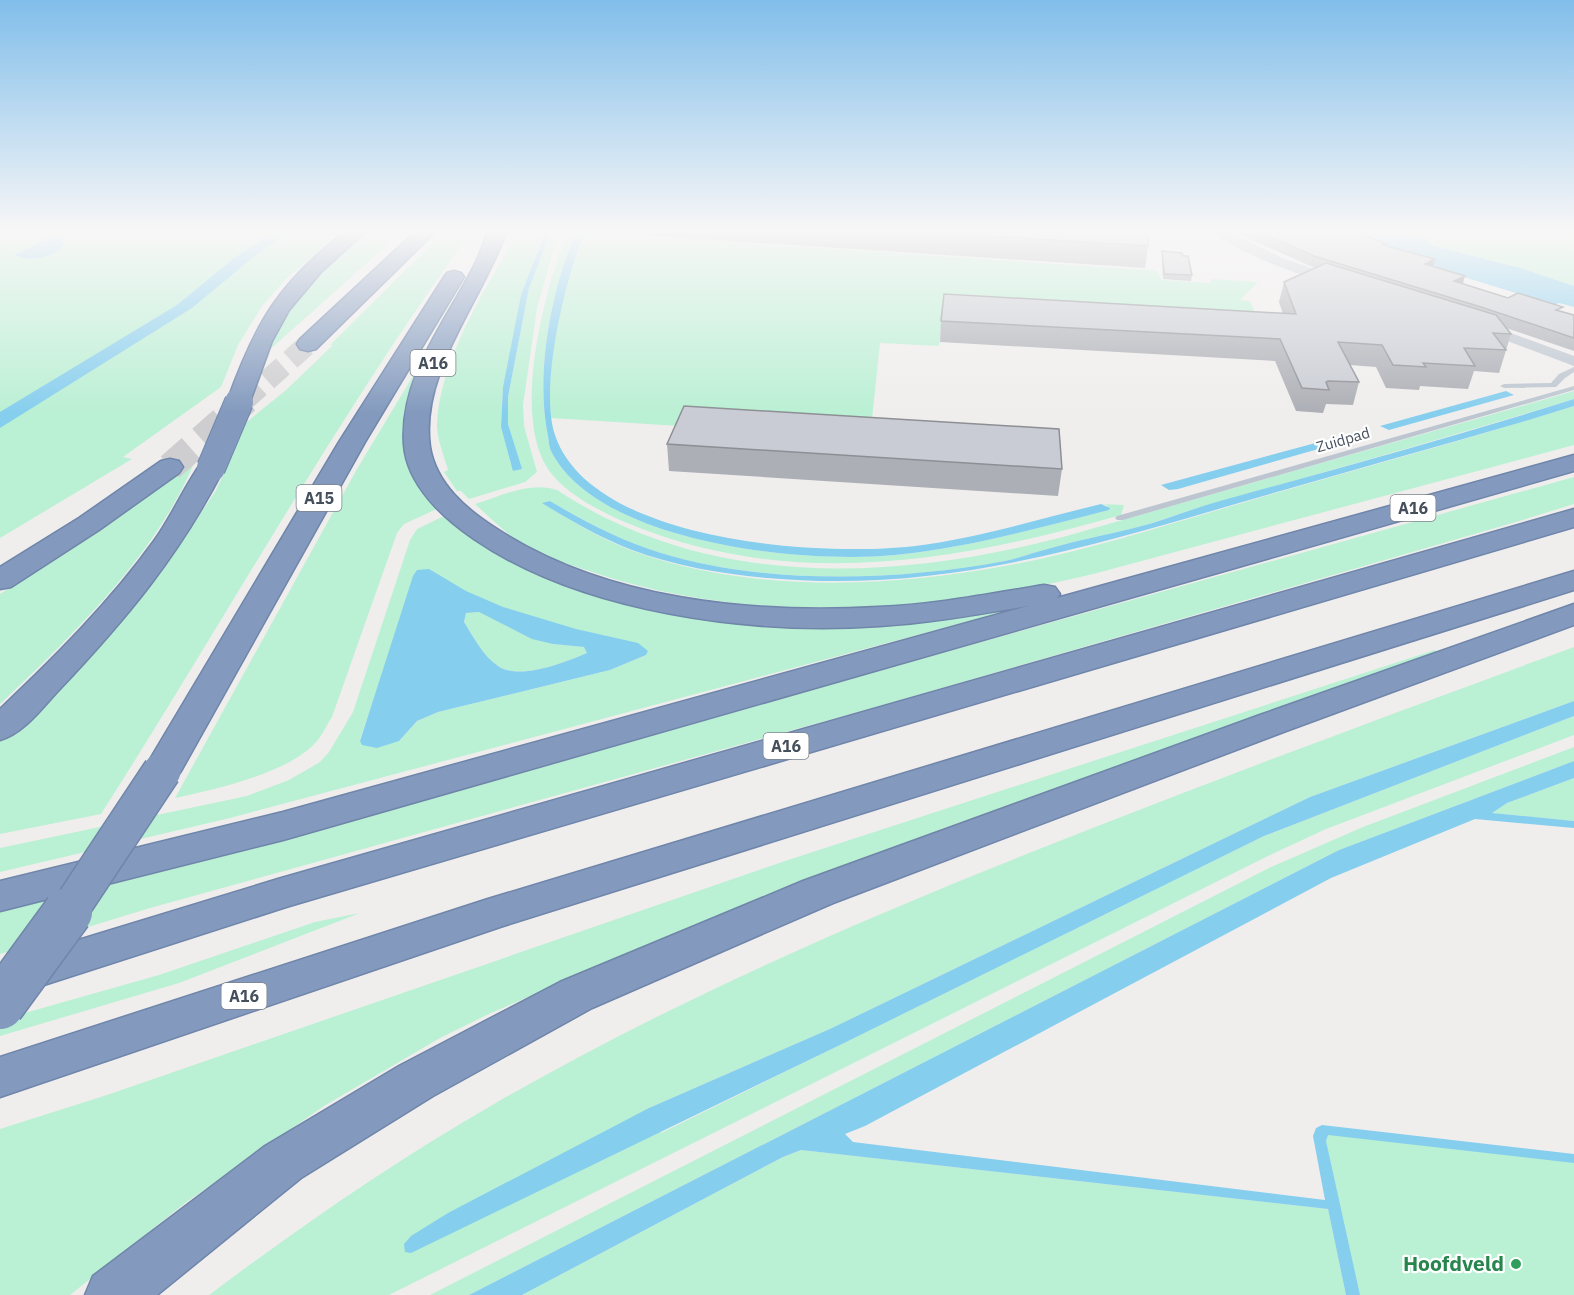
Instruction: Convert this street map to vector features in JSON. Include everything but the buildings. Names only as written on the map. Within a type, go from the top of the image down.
[{"type":"highway","points":[[0,729],[91,636],[159,554],[190,507],[211,468],[239,402],[260,342],[281,304],[290,292]]},
{"type":"highway","points":[[308,344],[362,292]]},
{"type":"highway","name":"A15","points":[[0,1005],[61,923],[162,771],[352,442],[444,292]]},
{"type":"highway","name":"A16","points":[[470,292],[433,363],[417,419],[417,448],[424,473],[451,507],[483,534],[512,552],[565,575],[603,588],[653,600],[730,613],[877,617],[951,610],[1057,591],[1155,568],[1252,554]]},
{"type":"highway","name":"A16","points":[[0,896],[283,826],[1574,463]]},
{"type":"highway","points":[[0,553],[159,466],[89,524],[0,580]]},
{"type":"highway","name":"A16","points":[[0,981],[290,891],[1574,518]]},
{"type":"highway","name":"A16","points":[[0,1077],[488,915],[1574,580]]},
{"type":"highway","points":[[113,1295],[284,1162],[416,1081],[576,995],[818,892],[1574,614]]},
{"type":"street","points":[[1472,323],[1574,361]]},
{"type":"lane","points":[[1504,386],[1553,385],[1574,369]]},
{"type":"lane","points":[[1523,385],[1536,399]]},
{"type":"lane","name":"Zuidpad","points":[[1120,518],[1574,388]]},
{"type":"green space","points":[[0,292],[274,292],[262,306],[238,345],[221,387],[123,457],[132,459],[0,538]]},
{"type":"green space","points":[[302,292],[334,292],[267,352],[284,317]]},
{"type":"green space","points":[[383,292],[428,292],[327,447],[101,814],[0,834],[0,739],[121,618],[159,575],[215,492],[234,452],[243,425],[286,390],[333,345],[330,345]]},
{"type":"green space","points":[[483,292],[526,292],[503,387],[501,427],[514,471],[521,469],[508,424],[508,397],[528,292],[541,292],[537,308],[523,405],[524,426],[537,472],[525,482],[469,499],[461,491],[457,491],[444,472],[448,470],[439,442],[437,425],[446,376],[455,350]]},
{"type":"green space","points":[[548,292],[556,292],[548,332],[543,386],[544,412],[552,453],[577,484],[613,509],[658,528],[708,542],[759,551],[810,556],[856,557],[922,552],[976,542],[1109,510],[1107,505],[1101,504],[1124,505],[1121,515],[997,546],[935,556],[874,562],[812,563],[750,557],[689,544],[627,523],[603,512],[567,489],[548,469],[542,458],[535,434],[532,406],[536,345]]},
{"type":"green space","points":[[565,292],[1248,292],[1240,300],[1250,301],[1263,331],[943,314],[939,346],[880,343],[870,438],[551,418],[551,373]]},
{"type":"green space","points":[[428,351],[418,376],[439,508],[404,524],[397,533],[332,717],[317,741],[289,762],[251,778],[175,798],[357,469]]},
{"type":"green space","points":[[1574,391],[1574,399],[1144,525],[1071,542],[1005,561],[921,573],[832,576],[744,571],[661,553],[590,524],[550,501],[543,503],[609,541],[677,565],[770,580],[865,582],[913,579],[1005,566],[1097,545],[1574,406],[1574,445],[1097,573],[1036,587],[909,605],[846,608],[782,607],[719,601],[656,590],[595,573],[541,554],[512,537],[475,504],[526,488],[547,488],[557,490],[615,523],[676,546],[739,560],[803,568],[868,568],[934,562],[999,552],[1063,537]]},
{"type":"green space","points":[[195,460],[159,528],[136,560],[83,622],[0,704],[0,594],[51,562]]},
{"type":"green space","points":[[1574,477],[1574,504],[1516,522],[890,703],[150,908],[0,954],[0,909],[633,739]]},
{"type":"green space","points":[[446,515],[494,551],[528,569],[611,598],[930,620],[1011,610],[230,818],[0,872],[0,848],[247,796],[289,780],[320,762],[329,752],[353,712],[410,540],[417,529]],"holes":[[[429,569],[500,607],[558,625],[623,640],[648,651],[646,655],[610,670],[438,712],[417,721],[399,741],[360,740],[372,704]]]},
{"type":"green space","points":[[479,612],[553,644],[584,647],[588,653],[530,671],[507,670],[488,657],[464,622],[466,613]]},
{"type":"green space","points":[[1574,647],[1574,701],[1310,797],[832,1028],[649,1108],[661,1133],[1264,836],[1574,716],[1574,735],[1326,829],[1268,856],[389,1295],[209,1295],[349,1195],[457,1126],[567,1063],[717,988],[793,952],[947,886],[1279,756]]},
{"type":"green space","points":[[1435,650],[1439,653],[944,828],[634,951],[491,1013],[440,1038],[324,1106],[185,1203],[70,1295],[0,1295],[0,1129],[110,1094],[785,861]]},
{"type":"green space","points":[[1574,747],[1574,761],[1339,850],[469,1295],[430,1295],[1269,868],[1363,827]]},
{"type":"green space","points":[[1574,778],[1574,821],[1491,813],[1507,803]]},
{"type":"green space","points":[[360,913],[179,983],[0,1036],[0,1020],[159,975],[315,922]]},
{"type":"green space","points":[[1324,1131],[1574,1158],[1574,1295],[1353,1295]]},
{"type":"green space","points":[[801,1150],[1328,1209],[1346,1295],[522,1295],[783,1157]]},
{"type":"water","points":[[192,292],[211,292],[192,308],[0,428],[0,412],[177,305]]},
{"type":"water","points":[[522,292],[528,292],[508,397],[508,424],[522,469],[513,471],[501,427],[503,387]]},
{"type":"water","points":[[556,292],[565,292],[552,362],[551,415],[555,435],[577,471],[613,499],[660,520],[714,535],[770,544],[874,549],[939,543],[1101,504],[1110,508],[1003,537],[949,548],[856,557],[810,556],[759,551],[708,542],[658,528],[613,509],[577,484],[552,453],[544,412],[543,386]]},
{"type":"water","points":[[1514,292],[1574,292],[1574,307],[1559,303],[1554,305]]},
{"type":"water","points":[[1506,391],[1514,395],[1389,430],[1380,426]]},
{"type":"water","points":[[1574,399],[1574,406],[1522,422],[1116,538],[1060,552],[946,574],[828,581],[767,578],[716,572],[665,561],[632,550],[586,529],[542,503],[550,501],[590,524],[661,553],[744,571],[832,576],[921,573],[1005,561],[1071,542],[1145,525],[1209,504],[1442,439]]},
{"type":"water","points":[[1356,432],[1364,436],[1178,489],[1169,490],[1161,485]]},
{"type":"water","points":[[429,569],[466,591],[503,607],[576,629],[638,643],[648,651],[646,655],[610,670],[438,712],[417,721],[399,741],[377,748],[362,745],[360,741],[413,576],[417,570]],"holes":[[[479,612],[532,639],[584,647],[587,653],[530,671],[507,670],[493,662],[479,646],[464,622],[466,613]]]},
{"type":"water","points":[[1574,701],[1574,716],[1264,836],[411,1253],[405,1252],[404,1244],[411,1236],[448,1213],[649,1108],[832,1028],[1310,797]]},
{"type":"water","points":[[1574,761],[1574,778],[1507,803],[1492,813],[1574,821],[1574,828],[1475,819],[1331,878],[865,1126],[845,1134],[853,1142],[1325,1200],[1313,1136],[1316,1128],[1322,1125],[1574,1154],[1574,1163],[1328,1135],[1326,1141],[1360,1295],[1346,1295],[1328,1209],[801,1150],[783,1157],[522,1295],[469,1295],[1339,850]]},
{"type":"tunnel","points":[[244,401],[308,344]]},
{"type":"tunnel","points":[[170,467],[246,400]]},
{"type":"place","name":"Hoofdveld","points":[[1516,1264]]}]
